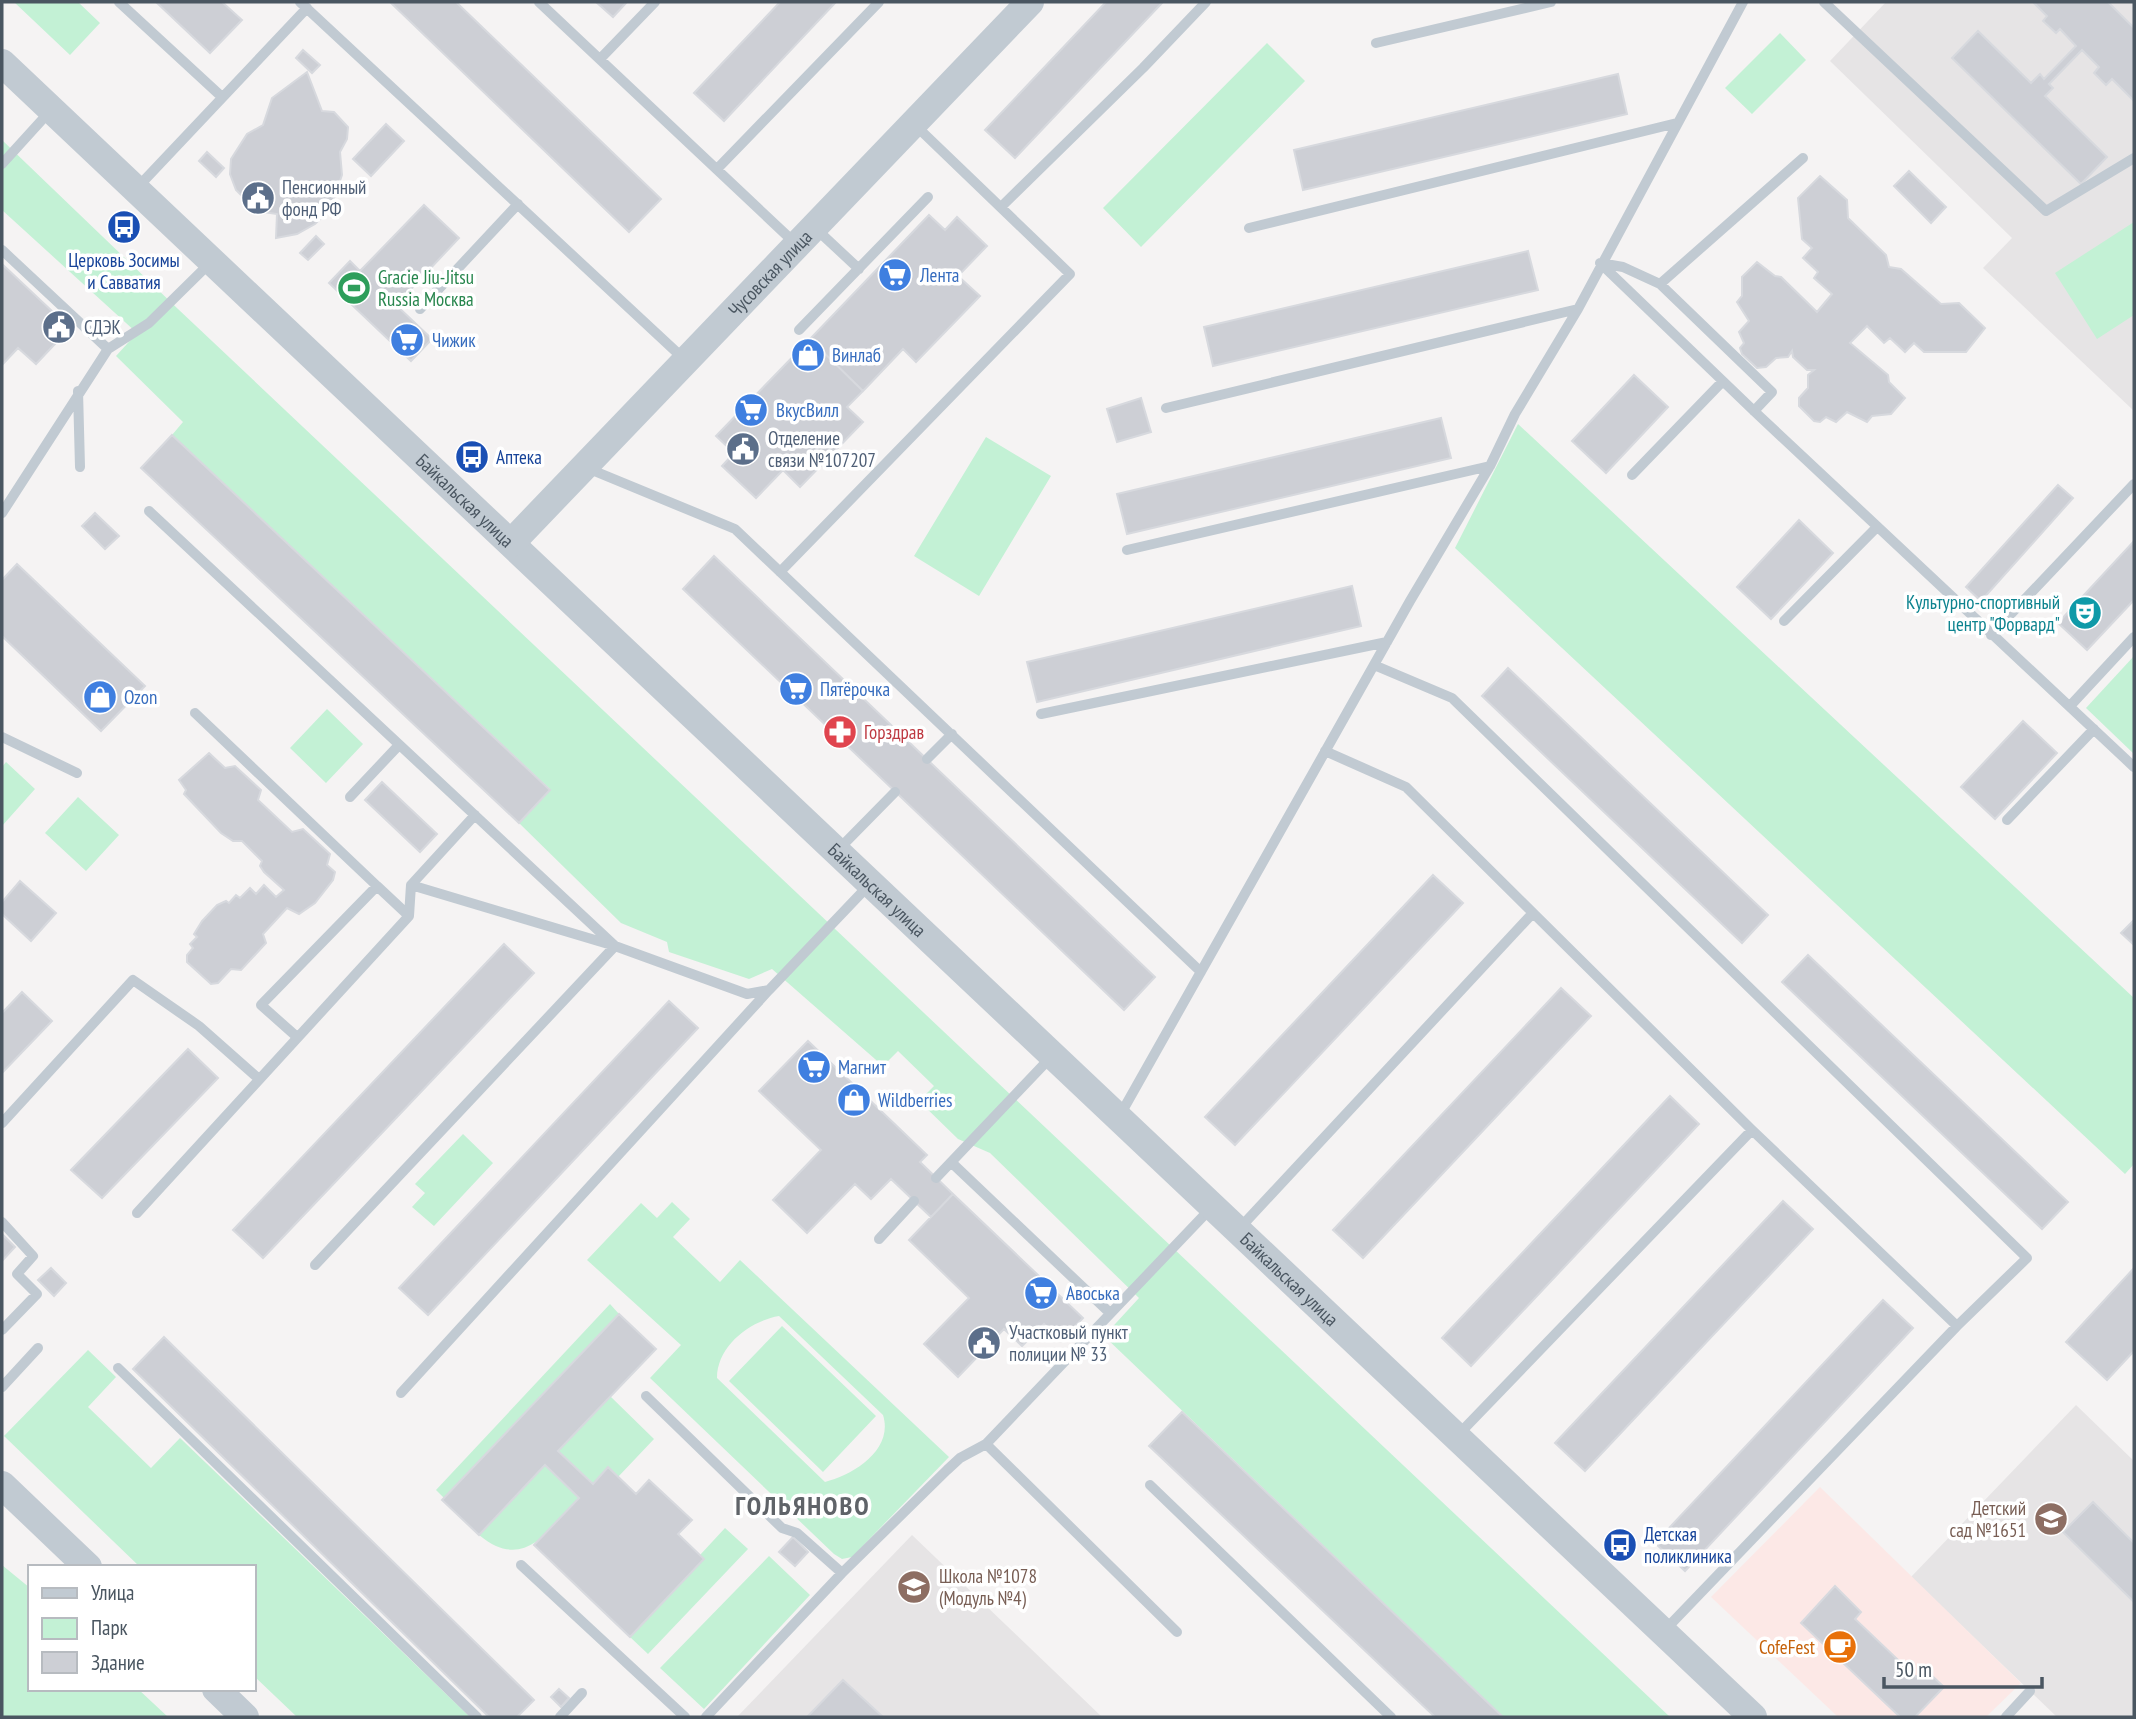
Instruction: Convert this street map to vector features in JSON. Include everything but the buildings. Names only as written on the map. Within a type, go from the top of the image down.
[{"type":"street","name":"Чусовская улица","points":[[511,543],[1030,2]]},
{"type":"street","name":"Байкальская улица","points":[[2,63],[1753,1717]]},
{"type":"street","points":[[2,1485],[86,1565]]},
{"type":"street","points":[[218,1691],[245,1717]]},
{"type":"lane","points":[[119,2],[222,97]]},
{"type":"lane","points":[[540,2],[753,207],[859,269]]},
{"type":"lane","points":[[600,59],[655,2]]},
{"type":"lane","points":[[717,170],[880,2]]},
{"type":"lane","points":[[1001,207],[1143,68],[1206,2]]},
{"type":"lane","points":[[1376,43],[1551,2]]},
{"type":"lane","points":[[1119,1117],[1387,642],[1490,466],[1515,414],[1578,309],[1600,263],[1743,2]]},
{"type":"lane","points":[[1824,2],[2046,211],[2134,158]]},
{"type":"lane","points":[[136,189],[303,5],[685,360]]},
{"type":"lane","points":[[2,164],[51,110]]},
{"type":"lane","points":[[780,572],[1070,274],[914,124]]},
{"type":"lane","points":[[1249,228],[1677,124]]},
{"type":"lane","points":[[1660,284],[1803,158]]},
{"type":"lane","points":[[799,330],[928,197]]},
{"type":"lane","points":[[420,309],[518,204]]},
{"type":"lane","points":[[2,250],[108,349]]},
{"type":"lane","points":[[2,513],[78,391],[108,349],[149,323],[212,260]]},
{"type":"lane","points":[[1600,263],[1623,267],[1660,284],[1772,392],[1754,411]]},
{"type":"lane","points":[[1600,263],[1722,382],[2134,767]]},
{"type":"lane","points":[[1166,408],[1578,309]]},
{"type":"lane","points":[[1632,475],[1722,382]]},
{"type":"lane","points":[[78,391],[80,467]]},
{"type":"lane","points":[[1126,550],[1490,466]]},
{"type":"lane","points":[[584,467],[651,499],[735,529],[1201,972]]},
{"type":"lane","points":[[1991,635],[2134,484]]},
{"type":"lane","points":[[149,511],[615,946]]},
{"type":"lane","points":[[1784,621],[1877,527]]},
{"type":"lane","points":[[2070,706],[2134,637]]},
{"type":"lane","points":[[1041,714],[1387,642]]},
{"type":"lane","points":[[1374,665],[1452,698],[2027,1258],[1957,1326],[1663,1632]]},
{"type":"lane","points":[[195,713],[409,916]]},
{"type":"lane","points":[[2007,820],[2094,729]]},
{"type":"lane","points":[[927,760],[951,734]]},
{"type":"lane","points":[[2,737],[76,774]]},
{"type":"lane","points":[[350,797],[399,745]]},
{"type":"lane","points":[[1325,751],[1406,787],[1752,1130],[1957,1326]]},
{"type":"lane","points":[[837,851],[895,792]]},
{"type":"lane","points":[[137,1213],[409,916],[411,885],[475,816]]},
{"type":"lane","points":[[401,1393],[870,883]]},
{"type":"lane","points":[[411,885],[615,946],[747,994],[769,990]]},
{"type":"lane","points":[[297,1037],[261,1004],[377,886]]},
{"type":"lane","points":[[1238,1230],[1532,914]]},
{"type":"lane","points":[[315,1265],[615,946]]},
{"type":"lane","points":[[2,1123],[133,980],[199,1026],[259,1079]]},
{"type":"lane","points":[[936,1178],[1053,1055]]},
{"type":"lane","points":[[1456,1437],[1752,1130]]},
{"type":"lane","points":[[952,1163],[1111,1312]]},
{"type":"lane","points":[[878,1239],[914,1201]]},
{"type":"lane","points":[[706,1717],[842,1573],[960,1458],[986,1444],[1213,1206]]},
{"type":"lane","points":[[2,1222],[33,1256],[17,1274],[37,1294],[2,1330]]},
{"type":"lane","points":[[2,1387],[38,1348]]},
{"type":"lane","points":[[118,1368],[477,1717]]},
{"type":"lane","points":[[646,1396],[782,1528],[797,1533],[842,1573]]},
{"type":"lane","points":[[986,1444],[1177,1632]]},
{"type":"lane","points":[[1150,1485],[1391,1717]]},
{"type":"lane","points":[[522,1565],[685,1717]]},
{"type":"lane","points":[[2006,1717],[2030,1691]]},
{"type":"lane","points":[[560,1717],[582,1693]]},
{"type":"shaded area","points":[[1886,2],[2134,2],[2134,411],[1983,268],[2012,238],[1830,61]]},
{"type":"shaded area","name":"Детский сад №1651","points":[[2076,1405],[2134,1461],[2134,1717],[2057,1717],[1911,1577]]},
{"type":"shaded area","points":[[1820,1487],[2021,1683],[1986,1717],[1838,1717],[1711,1597]]},
{"type":"shaded area","name":"Школа №1078 (Модуль №4)","points":[[912,1535],[1102,1717],[737,1717]]},
{"type":"green space","points":[[14,2],[78,2],[100,23],[70,55]]},
{"type":"green space","points":[[1780,33],[1806,60],[1752,114],[1725,88]]},
{"type":"green space","points":[[1267,43],[1305,81],[1141,247],[1103,208]]},
{"type":"green space","points":[[2,140],[1670,1717],[1503,1717],[1104,1336],[1139,1298],[990,1153],[958,1139],[919,1101],[934,1086],[898,1051],[883,1066],[772,969],[749,979],[669,952],[667,942],[621,923],[519,823],[550,789],[172,435],[183,422],[116,356],[137,333],[2,210]]},
{"type":"green space","points":[[2134,222],[2134,315],[2097,339],[2055,273]]},
{"type":"green space","points":[[1518,424],[2134,998],[2134,1164],[2125,1174],[1455,548]]},
{"type":"green space","points":[[986,437],[1051,476],[979,596],[914,556]]},
{"type":"green space","points":[[2134,656],[2134,754],[2086,708]]},
{"type":"green space","points":[[327,709],[363,744],[326,783],[290,748]]},
{"type":"green space","points":[[6,762],[35,789],[2,826],[2,767]]},
{"type":"green space","points":[[78,797],[119,835],[86,871],[45,833]]},
{"type":"green space","points":[[463,1134],[493,1163],[434,1226],[412,1207],[425,1193],[415,1184]]},
{"type":"green space","points":[[672,1202],[690,1219],[673,1237],[720,1282],[740,1260],[949,1457],[852,1557],[842,1559],[834,1554],[650,1378],[681,1345],[587,1260],[641,1203],[657,1218]],"holes":[[[779,1316],[883,1415],[885,1428],[877,1450],[859,1467],[825,1482],[717,1378],[718,1366],[737,1337],[757,1323]]]},
{"type":"green space","points":[[610,1304],[619,1314],[444,1498],[436,1490]]},
{"type":"green space","points":[[782,1326],[876,1416],[823,1472],[729,1381]]},
{"type":"green space","points":[[88,1350],[116,1377],[88,1407],[151,1468],[180,1438],[470,1717],[297,1717],[256,1678],[256,1565],[138,1565],[4,1436]]},
{"type":"green space","points":[[610,1396],[654,1439],[618,1477],[608,1468],[593,1483],[558,1451]]},
{"type":"green space","points":[[545,1465],[579,1498],[557,1522],[535,1542],[523,1548],[510,1550],[495,1546],[479,1535]]},
{"type":"green space","points":[[725,1528],[748,1549],[648,1654],[630,1637],[703,1559],[700,1555]]},
{"type":"green space","points":[[769,1556],[810,1595],[704,1709],[660,1668]]},
{"type":"green space","points":[[2,1565],[28,1586],[28,1691],[140,1691],[168,1717],[2,1717]]},
{"type":"place","name":"Пенсионный фонд РФ","points":[[258,198]]},
{"type":"place","name":"Церковь Зосимы и Савватия","points":[[124,227]]},
{"type":"place","name":"Лента","points":[[895,275]]},
{"type":"place","name":"Gracie Jiu-Jitsu Russia Москва","points":[[354,288]]},
{"type":"place","name":"СДЭК","points":[[59,327]]},
{"type":"place","name":"Чижик","points":[[407,340]]},
{"type":"place","name":"Винлаб","points":[[808,355]]},
{"type":"place","name":"ВкусВилл","points":[[751,410]]},
{"type":"place","name":"Отделение связи №107207","points":[[743,449]]},
{"type":"place","name":"Аптека","points":[[472,457]]},
{"type":"place","name":"Культурно-спортивный центр \"Форвард\"","points":[[2085,613]]},
{"type":"place","name":"Пятёрочка","points":[[796,689]]},
{"type":"place","name":"Ozon","points":[[100,697]]},
{"type":"place","name":"Горздрав","points":[[840,732]]},
{"type":"place","name":"Магнит","points":[[814,1067]]},
{"type":"place","name":"Wildberries","points":[[854,1100]]},
{"type":"place","name":"Авоська","points":[[1041,1293]]},
{"type":"place","name":"Участковый пункт полиции № 33","points":[[984,1343]]},
{"type":"place","name":"Детский сад №1651","points":[[2051,1519]]},
{"type":"place","name":"Детская поликлиника","points":[[1620,1545]]},
{"type":"place","name":"Школа №1078 (Модуль №4)","points":[[914,1587]]},
{"type":"place","name":"CofeFest","points":[[1840,1647]]},
{"type":"district","name":"ГОЛЬЯНОВО","points":[[803,1506]]}]
